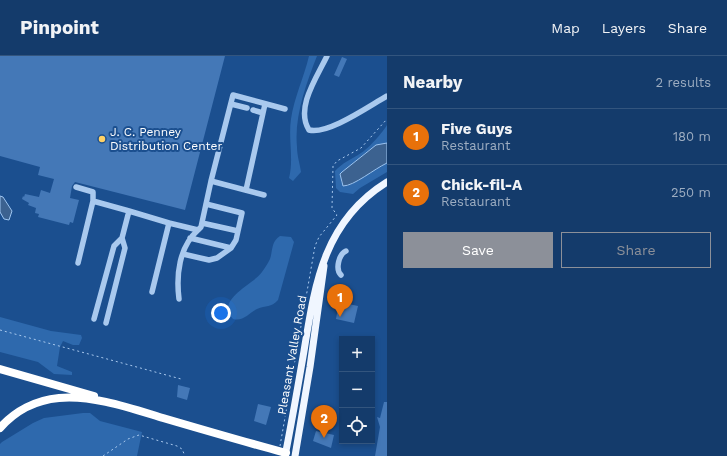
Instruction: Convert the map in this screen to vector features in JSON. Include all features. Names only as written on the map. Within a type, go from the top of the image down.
[{"type":"highway","points":[[0,370],[90,395],[113,404],[286,455]]},
{"type":"highway","points":[[0,428],[22,410],[52,399],[75,398],[113,404]]},
{"type":"main road","name":"Pleasant Valley Road","points":[[286,455],[313,294],[318,274],[333,238],[348,216],[366,196],[387,182]]},
{"type":"main road","name":"Pleasant Valley Road","points":[[295,456],[310,363],[324,260]]},
{"type":"main road","points":[[302,362],[310,363]]},
{"type":"main road","points":[[286,455],[295,456]]},
{"type":"street","points":[[327,56],[305,109],[304,119],[309,130],[315,132],[330,127],[387,96]]},
{"type":"street","points":[[179,300],[178,277],[183,254],[190,238],[198,230],[202,223],[233,95],[285,109]]},
{"type":"street","points":[[231,104],[247,108]]},
{"type":"street","points":[[246,190],[266,104]]},
{"type":"street","points":[[253,110],[264,113]]},
{"type":"street","points":[[211,181],[264,195]]},
{"type":"street","points":[[76,187],[93,192],[94,201],[78,262]]},
{"type":"street","points":[[94,201],[198,230]]},
{"type":"street","points":[[183,254],[209,260],[231,248],[236,240],[242,212],[206,204]]},
{"type":"street","points":[[94,319],[114,246],[122,238],[129,211]]},
{"type":"street","points":[[152,292],[169,223]]},
{"type":"street","points":[[202,223],[238,231]]},
{"type":"street","points":[[106,323],[125,248],[122,238]]},
{"type":"street","points":[[190,238],[231,248]]},
{"type":"street","points":[[341,275],[338,268],[341,255],[346,251]]},
{"type":"path","points":[[282,438],[315,246],[319,237],[337,215],[332,208],[332,166],[337,161],[360,148],[387,119]]},
{"type":"path","points":[[0,330],[181,379]]},
{"type":"path","points":[[103,456],[128,439],[139,435],[177,446],[182,449],[185,456]]},
{"type":"shaded area","points":[[309,56],[317,56],[305,89],[299,112],[297,124],[297,154],[301,172],[293,181],[289,178],[291,164],[290,126],[294,103]]},
{"type":"shaded area","points":[[387,125],[387,143],[381,144],[369,150],[342,172],[341,182],[347,186],[387,163],[387,172],[360,188],[353,194],[340,192],[336,188],[335,171],[344,163],[367,148]]},
{"type":"shaded area","points":[[387,143],[387,163],[353,183],[343,186],[340,174],[342,172],[376,145]]},
{"type":"shaded area","points":[[0,196],[3,197],[12,211],[9,220],[4,219],[0,212]]},
{"type":"shaded area","points":[[280,236],[291,237],[294,242],[278,300],[271,305],[257,309],[243,318],[237,320],[233,319],[228,312],[228,305],[237,293],[258,277],[262,272],[270,259],[275,241]]},
{"type":"shaded area","points":[[0,317],[51,331],[81,335],[82,338],[79,345],[73,345],[63,341],[60,347],[57,366],[72,372],[72,375],[54,374],[38,362],[0,352]]},
{"type":"shaded area","points":[[90,413],[100,421],[142,432],[137,456],[0,456],[0,444],[2,442],[33,423],[44,418]]},
{"type":"building","name":"J. C. Penney Distribution Center","points":[[0,56],[225,56],[185,210],[75,182],[72,186],[70,198],[79,200],[73,223],[70,222],[69,225],[38,217],[39,214],[35,213],[36,208],[28,205],[29,203],[22,199],[23,196],[24,197],[25,194],[39,197],[41,190],[50,193],[54,179],[38,175],[40,167],[0,156]]},
{"type":"building","points":[[342,57],[347,59],[339,77],[334,75]]},
{"type":"building","points":[[339,302],[358,306],[354,323],[336,319]]},
{"type":"building","points":[[178,385],[190,388],[187,400],[177,397]]},
{"type":"building","points":[[384,402],[387,402],[387,456],[375,456],[380,427],[377,417],[380,418]]},
{"type":"building","points":[[258,404],[271,407],[266,425],[254,421]]},
{"type":"building","points":[[316,431],[334,435],[331,448],[313,441]]},
{"type":"place","name":"J. C. Penney Distribution Center","points":[[102,139]]},
{"type":"place","name":"Five Guys","points":[[340,317]]},
{"type":"place","name":"Chick-fil-A","points":[[324,438]]}]
